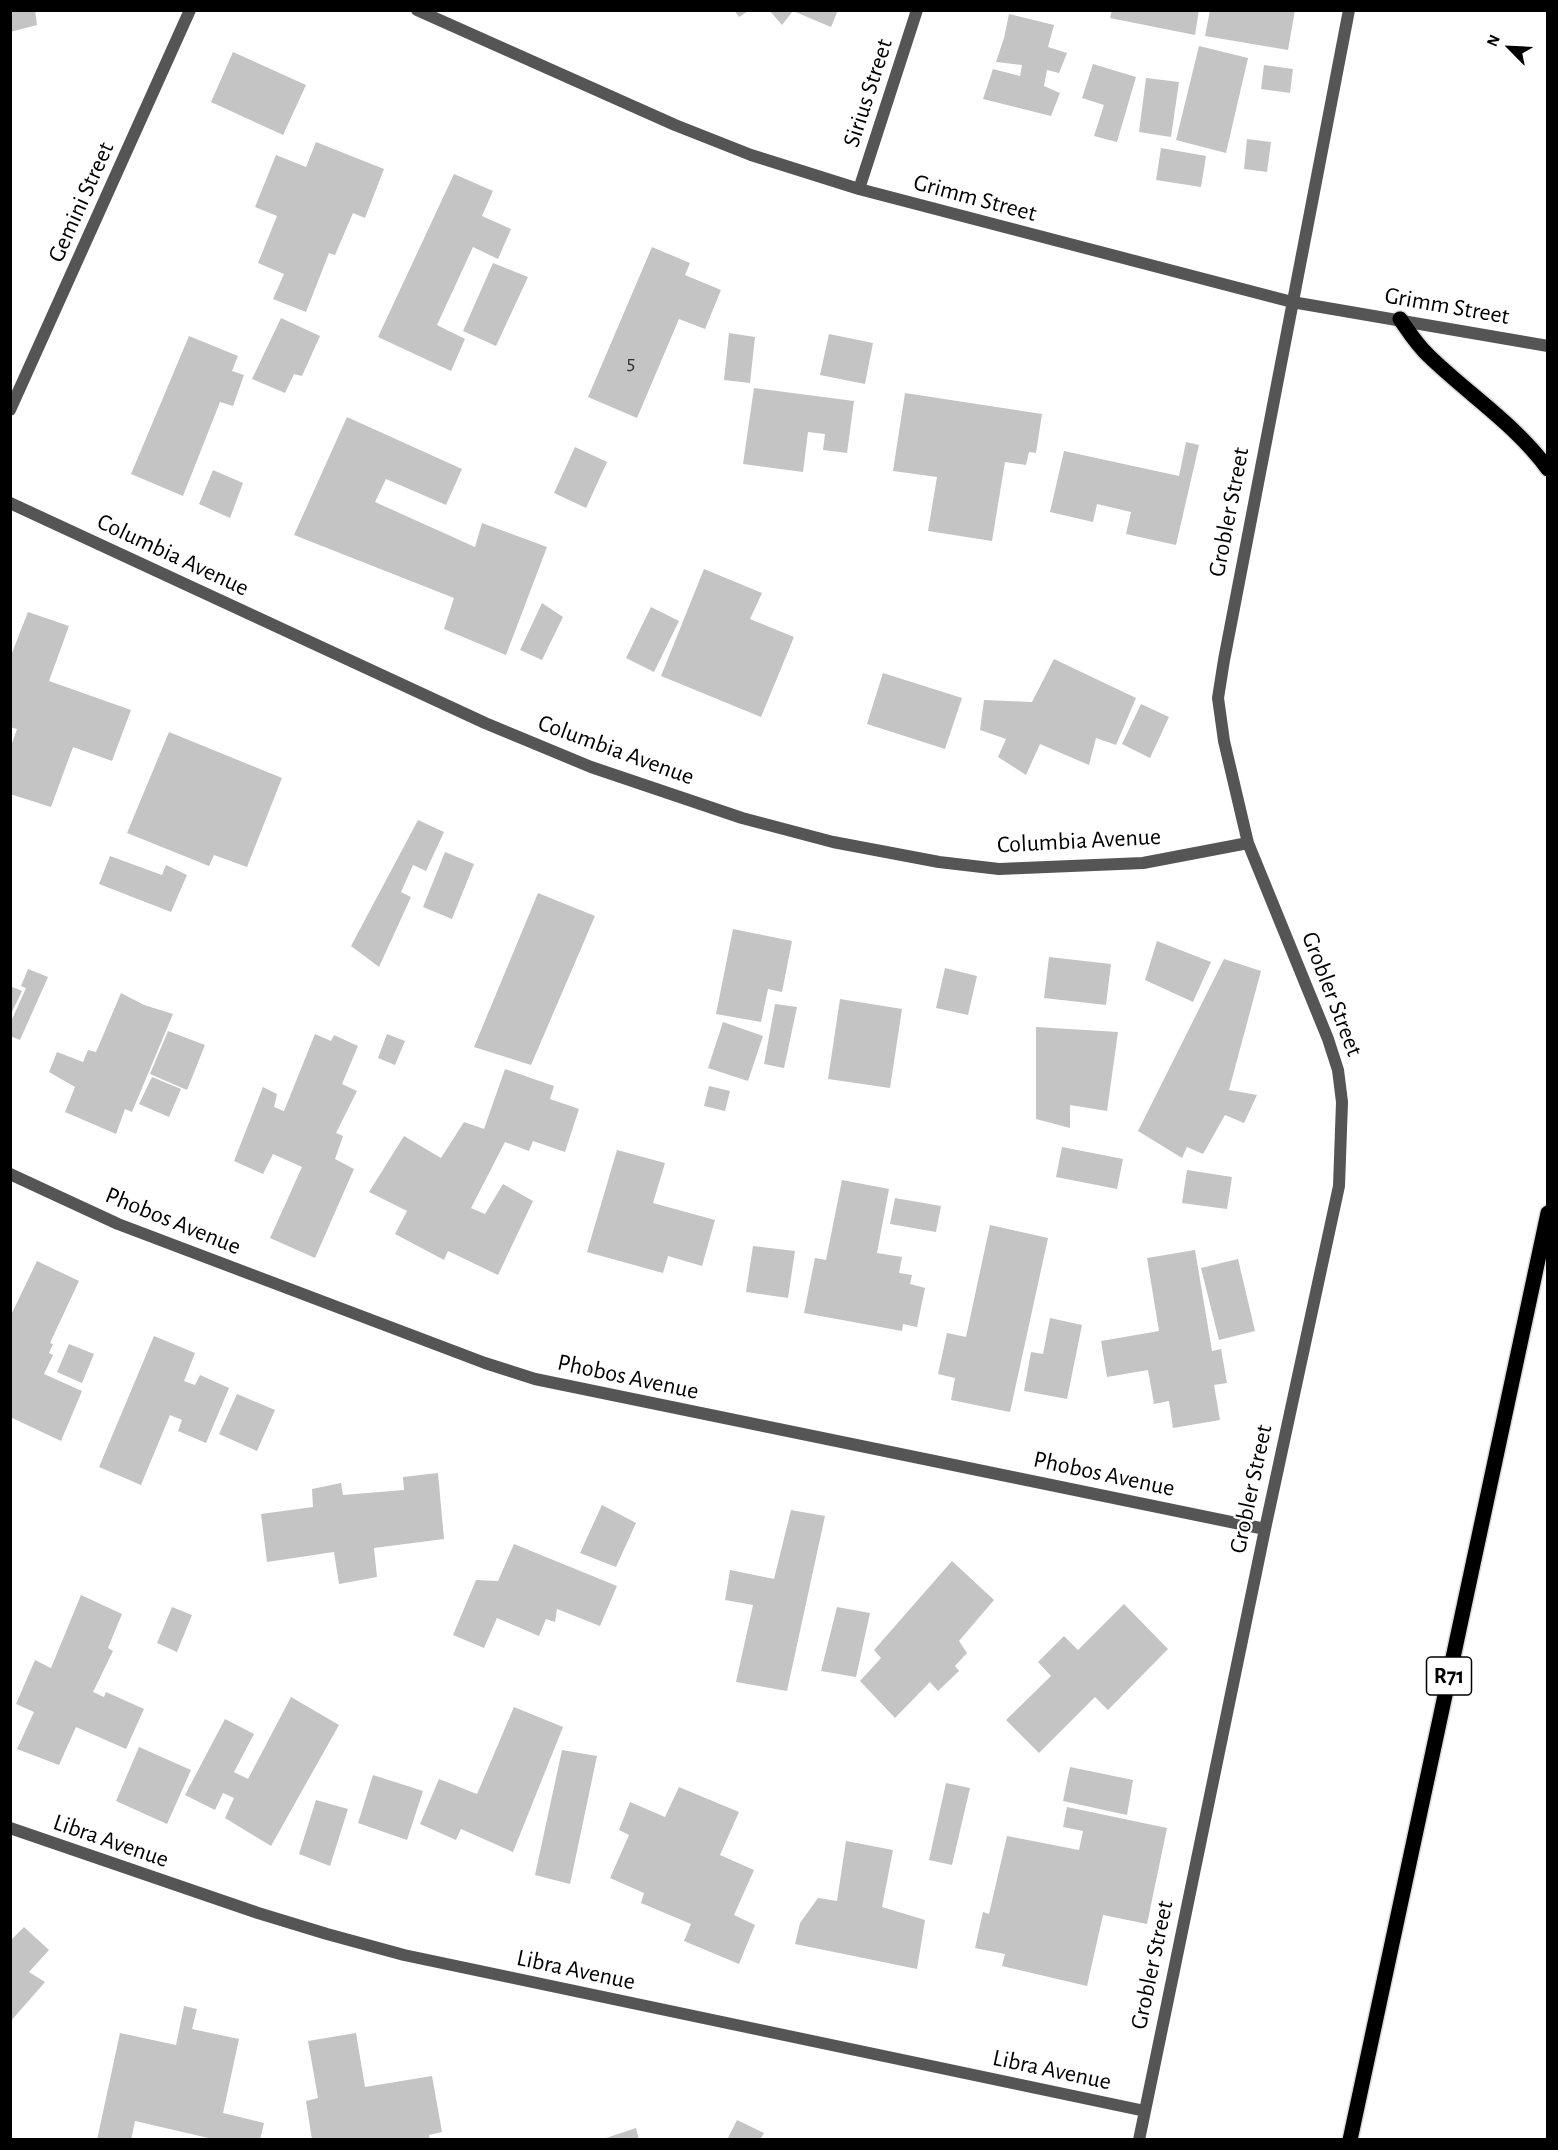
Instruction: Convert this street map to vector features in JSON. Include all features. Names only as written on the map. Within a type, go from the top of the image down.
[{"type":"main road","points":[[1400,319],[1429,356],[1490,408],[1548,469]]},
{"type":"main road","name":"R71","points":[[1350,2139],[1548,1213]]},
{"type":"street","name":"Gemini Street","points":[[10,410],[190,10]]},
{"type":"street","name":"Grimm Street","points":[[417,10],[675,125],[751,155],[859,189],[1292,302],[1548,346]]},
{"type":"street","name":"Sirius Street","points":[[859,189],[917,10]]},
{"type":"street","name":"Grobler Street","points":[[1139,2139],[1265,1529],[1339,1186],[1342,1101],[1338,1070],[1328,1038],[1248,843],[1224,741],[1218,698],[1349,10]]},
{"type":"street","name":"Columbia Avenue","points":[[10,503],[485,723],[591,767],[742,818],[833,842],[939,862],[999,869],[1143,863],[1248,843]]},
{"type":"street","name":"Phobos Avenue","points":[[10,1174],[118,1224],[485,1364],[535,1379],[1265,1529]]},
{"type":"street","name":"Libra Avenue","points":[[10,1828],[258,1913],[404,1955],[1145,2111]]},
{"type":"building","points":[[10,10],[35,10],[37,25],[10,32]]},
{"type":"building","points":[[734,10],[750,10],[739,17]]},
{"type":"building","points":[[769,10],[838,10],[831,27],[793,11],[782,25]]},
{"type":"building","points":[[1112,10],[1199,10],[1195,35],[1110,18]]},
{"type":"building","points":[[1210,10],[1295,10],[1288,50],[1205,36]]},
{"type":"building","points":[[1009,14],[1054,25],[1048,47],[1067,53],[1059,73],[1047,70],[1044,86],[1060,93],[1051,116],[983,99],[993,69],[1020,76],[1022,65],[996,62]]},
{"type":"building","points":[[1199,46],[1248,58],[1226,153],[1176,140]]},
{"type":"building","points":[[233,52],[306,85],[283,135],[211,102]]},
{"type":"building","points":[[1093,64],[1136,77],[1117,142],[1094,136],[1104,105],[1082,98]]},
{"type":"building","points":[[1264,65],[1293,69],[1290,93],[1261,89]]},
{"type":"building","points":[[1146,78],[1179,82],[1171,137],[1139,132]]},
{"type":"building","points":[[1247,139],[1271,142],[1267,172],[1244,169]]},
{"type":"building","points":[[316,142],[384,169],[365,218],[353,213],[335,255],[329,253],[306,312],[273,299],[284,274],[258,263],[277,216],[255,207],[276,155],[306,167]]},
{"type":"building","points":[[1161,148],[1206,156],[1201,187],[1156,180]]},
{"type":"building","points":[[454,174],[493,191],[482,216],[511,229],[498,259],[473,247],[437,325],[465,339],[451,371],[378,337]]},
{"type":"building","points":[[652,247],[690,263],[685,275],[721,290],[705,329],[679,319],[637,418],[588,397]]},
{"type":"building","points":[[493,263],[528,277],[496,346],[463,331]]},
{"type":"building","points":[[281,318],[320,336],[302,376],[294,374],[285,393],[252,379]]},
{"type":"building","points":[[729,333],[755,337],[750,383],[724,380]]},
{"type":"building","points":[[829,334],[873,343],[865,384],[820,375]]},
{"type":"building","points":[[189,336],[238,356],[232,371],[244,375],[233,406],[220,402],[183,496],[131,474]]},
{"type":"building","points":[[754,388],[854,401],[847,453],[823,450],[825,434],[808,432],[803,472],[743,464]]},
{"type":"building","points":[[905,393],[1042,414],[1036,453],[1029,452],[1026,465],[1005,462],[992,541],[928,531],[937,477],[893,471]]},
{"type":"building","points":[[347,417],[462,469],[446,505],[386,479],[375,502],[475,547],[482,523],[547,547],[506,655],[444,629],[454,598],[294,535]]},
{"type":"building","points":[[1186,442],[1199,445],[1176,545],[1126,534],[1131,512],[1097,504],[1093,522],[1050,512],[1064,451],[1179,476]]},
{"type":"building","points":[[575,447],[607,462],[586,508],[554,493]]},
{"type":"building","points":[[213,470],[243,483],[230,518],[199,504]]},
{"type":"building","points":[[704,569],[762,593],[750,619],[794,637],[761,717],[661,676]]},
{"type":"building","points":[[542,603],[563,617],[542,660],[520,650]]},
{"type":"building","points":[[651,607],[679,621],[654,672],[626,658]]},
{"type":"building","points":[[28,612],[69,626],[49,681],[131,710],[112,761],[73,747],[51,807],[10,794],[10,749],[17,729],[10,727],[10,658]]},
{"type":"building","points":[[1054,659],[1136,698],[1116,745],[1096,738],[1089,765],[1040,744],[1026,775],[998,757],[1006,739],[980,730],[984,700],[1032,702]]},
{"type":"building","points":[[883,673],[962,698],[945,749],[867,724]]},
{"type":"building","points":[[1141,704],[1169,717],[1150,758],[1122,744]]},
{"type":"building","points":[[169,732],[282,778],[247,867],[214,855],[209,866],[127,833]]},
{"type":"building","points":[[418,820],[444,832],[426,871],[413,865],[401,892],[411,897],[379,967],[351,946]]},
{"type":"building","points":[[445,852],[474,864],[452,919],[423,907]]},
{"type":"building","points":[[110,856],[162,875],[166,865],[187,875],[171,912],[99,884]]},
{"type":"building","points":[[538,893],[595,916],[531,1065],[474,1047]]},
{"type":"building","points":[[733,929],[792,941],[782,992],[768,989],[761,1022],[716,1014]]},
{"type":"building","points":[[1157,941],[1211,962],[1193,1002],[1145,980]]},
{"type":"building","points":[[1049,957],[1111,964],[1106,1005],[1044,998]]},
{"type":"building","points":[[1224,959],[1261,971],[1229,1090],[1257,1095],[1244,1123],[1225,1115],[1203,1154],[1187,1147],[1182,1158],[1138,1131]]},
{"type":"building","points":[[945,968],[977,976],[968,1015],[936,1008]]},
{"type":"building","points":[[28,969],[48,977],[20,1040],[10,1036],[10,1024],[26,988],[21,986]]},
{"type":"building","points":[[10,986],[22,991],[10,1016]]},
{"type":"building","points":[[121,993],[144,1005],[173,1014],[132,1112],[125,1109],[116,1134],[65,1112],[75,1087],[49,1072],[57,1052],[83,1062],[88,1050],[96,1052]]},
{"type":"building","points":[[840,999],[902,1009],[890,1088],[828,1079]]},
{"type":"building","points":[[775,1004],[797,1007],[784,1068],[764,1064]]},
{"type":"building","points":[[723,1022],[763,1036],[748,1081],[708,1068]]},
{"type":"building","points":[[1036,1027],[1118,1032],[1107,1111],[1070,1105],[1070,1128],[1036,1119]]},
{"type":"building","points":[[168,1031],[205,1045],[187,1090],[150,1074]]},
{"type":"building","points":[[315,1034],[331,1041],[334,1035],[358,1046],[342,1084],[357,1091],[336,1133],[343,1136],[335,1159],[354,1169],[315,1258],[270,1238],[302,1167],[273,1154],[263,1174],[234,1161],[263,1087],[277,1094],[274,1107],[284,1111]]},
{"type":"building","points":[[387,1034],[405,1041],[395,1065],[378,1058]]},
{"type":"building","points":[[505,1069],[554,1086],[550,1099],[579,1109],[565,1152],[533,1141],[529,1151],[505,1142],[471,1208],[485,1214],[503,1184],[533,1201],[498,1275],[448,1251],[444,1260],[395,1234],[407,1211],[369,1192],[404,1136],[441,1158],[464,1122],[484,1129]]},
{"type":"building","points":[[152,1077],[181,1089],[169,1117],[139,1104]]},
{"type":"building","points":[[709,1086],[730,1091],[725,1111],[704,1106]]},
{"type":"building","points":[[1062,1147],[1123,1159],[1117,1189],[1056,1177]]},
{"type":"building","points":[[617,1150],[665,1163],[653,1203],[715,1220],[702,1266],[668,1256],[663,1273],[587,1252]]},
{"type":"building","points":[[1187,1170],[1232,1177],[1227,1209],[1182,1203]]},
{"type":"building","points":[[842,1180],[889,1189],[877,1253],[902,1257],[899,1273],[912,1275],[910,1284],[925,1288],[917,1327],[903,1324],[902,1331],[804,1313],[815,1258],[826,1260]]},
{"type":"building","points":[[895,1198],[941,1206],[936,1232],[890,1224]]},
{"type":"building","points":[[990,1225],[1048,1238],[1010,1412],[951,1400],[955,1378],[938,1374],[947,1333],[966,1337]]},
{"type":"building","points":[[753,1246],[795,1251],[788,1298],[746,1292]]},
{"type":"building","points":[[1195,1250],[1212,1351],[1221,1349],[1227,1383],[1214,1385],[1220,1420],[1173,1428],[1169,1401],[1154,1404],[1148,1370],[1107,1377],[1101,1341],[1159,1331],[1147,1258]]},
{"type":"building","points":[[1238,1259],[1255,1331],[1219,1340],[1201,1268]]},
{"type":"building","points":[[37,1261],[79,1281],[50,1343],[53,1344],[49,1353],[53,1355],[44,1374],[82,1391],[61,1441],[10,1417],[10,1317]]},
{"type":"building","points":[[1050,1318],[1082,1325],[1067,1399],[1024,1391],[1031,1352],[1043,1354]]},
{"type":"building","points":[[154,1336],[195,1353],[184,1381],[195,1385],[200,1375],[229,1388],[206,1443],[178,1431],[182,1420],[170,1415],[141,1485],[99,1467]]},
{"type":"building","points":[[69,1344],[94,1354],[82,1383],[57,1372]]},
{"type":"building","points":[[237,1394],[275,1410],[257,1451],[219,1434]]},
{"type":"building","points":[[438,1473],[444,1539],[374,1548],[377,1577],[339,1584],[334,1552],[267,1562],[261,1514],[313,1507],[312,1489],[341,1483],[343,1495],[404,1490],[403,1477]]},
{"type":"building","points":[[602,1505],[636,1523],[616,1567],[580,1553]]},
{"type":"building","points":[[791,1510],[825,1516],[787,1691],[736,1682],[753,1605],[725,1600],[730,1570],[774,1579]]},
{"type":"building","points":[[514,1544],[617,1586],[600,1626],[557,1609],[555,1622],[546,1619],[539,1636],[497,1618],[484,1648],[453,1635],[476,1580],[498,1581]]},
{"type":"building","points":[[952,1561],[994,1600],[959,1641],[967,1653],[955,1666],[959,1671],[938,1691],[930,1682],[895,1718],[860,1681],[881,1658],[874,1650]]},
{"type":"building","points":[[81,1595],[122,1614],[108,1648],[113,1651],[93,1692],[104,1697],[106,1692],[144,1709],[126,1749],[76,1727],[59,1765],[17,1749],[34,1712],[16,1704],[35,1660],[51,1668]]},
{"type":"building","points":[[1124,1604],[1168,1649],[1108,1710],[1095,1697],[1039,1753],[1006,1720],[1051,1676],[1038,1662],[1064,1636],[1078,1650]]},
{"type":"building","points":[[172,1607],[192,1615],[177,1652],[157,1643]]},
{"type":"building","points":[[837,1607],[870,1613],[856,1677],[821,1671]]},
{"type":"building","points":[[291,1697],[339,1725],[271,1846],[225,1818],[234,1798],[223,1793],[215,1810],[185,1795],[225,1719],[254,1734],[234,1772],[248,1779]]},
{"type":"building","points":[[514,1707],[563,1727],[513,1852],[461,1829],[456,1840],[420,1824],[439,1779],[477,1794]]},
{"type":"building","points":[[139,1747],[191,1770],[167,1824],[116,1801]]},
{"type":"building","points":[[562,1750],[597,1756],[570,1884],[535,1875]]},
{"type":"building","points":[[1070,1767],[1133,1780],[1127,1815],[1063,1801]]},
{"type":"building","points":[[373,1775],[423,1791],[407,1840],[358,1823]]},
{"type":"building","points":[[946,1783],[970,1788],[952,1865],[929,1860]]},
{"type":"building","points":[[679,1787],[739,1812],[720,1855],[754,1870],[734,1915],[755,1925],[739,1964],[684,1941],[691,1924],[641,1903],[644,1893],[610,1878],[629,1835],[619,1830],[630,1802],[665,1817]]},
{"type":"building","points":[[316,1800],[348,1809],[330,1866],[299,1854]]},
{"type":"building","points":[[1067,1807],[1167,1828],[1147,1924],[1103,1915],[1087,1986],[1002,1966],[1005,1954],[975,1948],[983,1912],[989,1914],[1007,1836],[1079,1850],[1083,1831],[1063,1827]]},
{"type":"building","points":[[846,1841],[893,1850],[882,1907],[925,1920],[917,1969],[795,1944],[800,1923],[818,1898],[837,1901]]},
{"type":"building","points":[[24,1927],[49,1950],[29,1972],[45,1982],[10,2022],[10,1941]]},
{"type":"building","points":[[184,2006],[197,2009],[192,2029],[239,2039],[223,2113],[264,2123],[260,2140],[217,2140],[135,2121],[131,2140],[97,2140],[120,2033],[176,2045]]},
{"type":"building","points":[[356,2033],[365,2087],[432,2076],[442,2132],[429,2135],[430,2140],[312,2140],[306,2101],[318,2098],[308,2041]]},
{"type":"building","points":[[737,2120],[764,2133],[760,2140],[727,2140]]},
{"type":"building","points":[[636,2128],[639,2140],[603,2140],[603,2139]]}]
